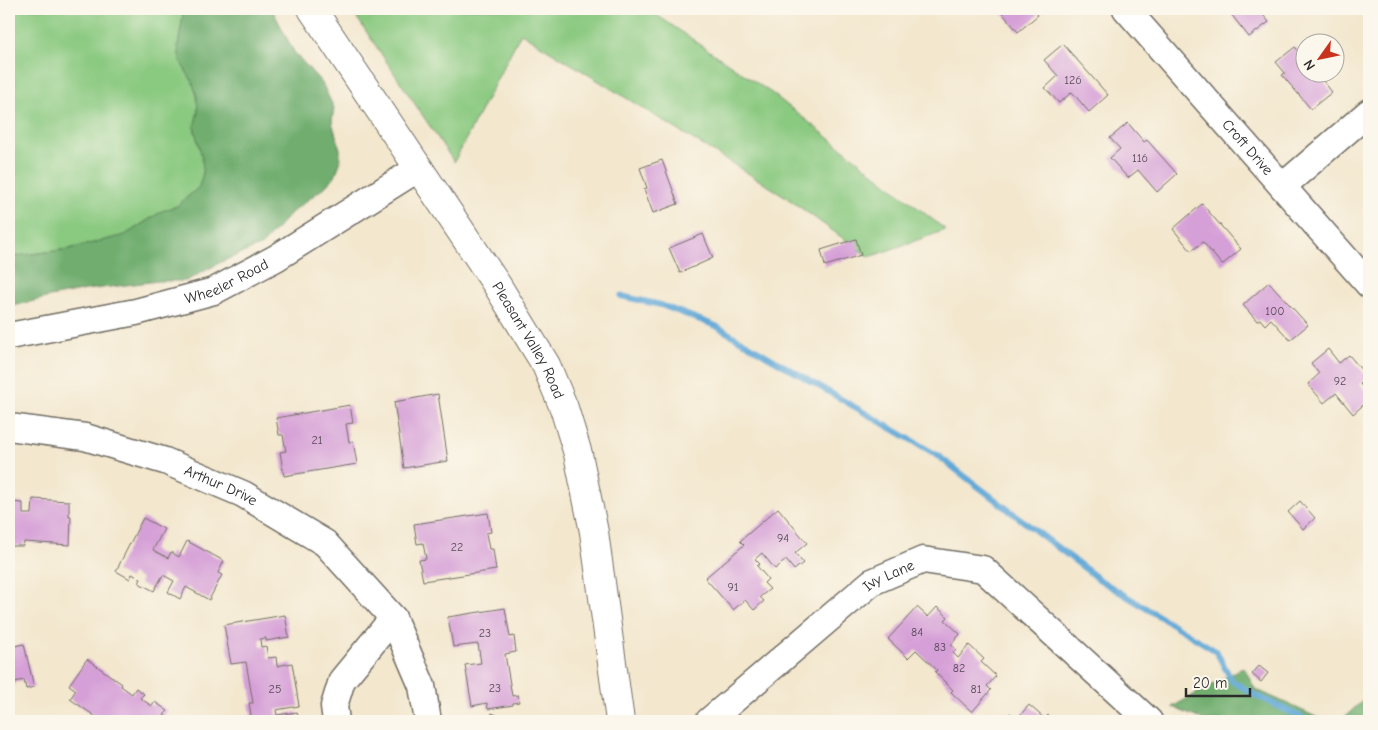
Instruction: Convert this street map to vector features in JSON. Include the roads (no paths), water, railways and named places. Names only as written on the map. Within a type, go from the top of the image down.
[{"type":"main road","name":"Pleasant Valley Road","points":[[312,9],[503,294],[546,364],[564,408],[578,454],[594,532],[620,721]]},
{"type":"street","name":"Croft Drive","points":[[1126,9],[1369,285]]},
{"type":"street","points":[[1283,186],[1369,112]]},
{"type":"street","name":"Wheeler Road","points":[[9,336],[136,312],[214,291],[276,258],[419,168]]},
{"type":"street","name":"Arthur Drive","points":[[9,427],[85,437],[165,462],[243,494],[325,543],[393,618],[422,686],[428,721]]},
{"type":"street","name":"Ivy Lane","points":[[709,721],[872,582],[922,560],[982,569],[1149,721]]},
{"type":"street","points":[[336,721],[334,706],[342,680],[393,618]]},
{"type":"waterway","points":[[621,296],[661,305],[716,326],[937,455],[1100,580],[1216,651],[1232,681],[1257,696],[1309,721]]}]
